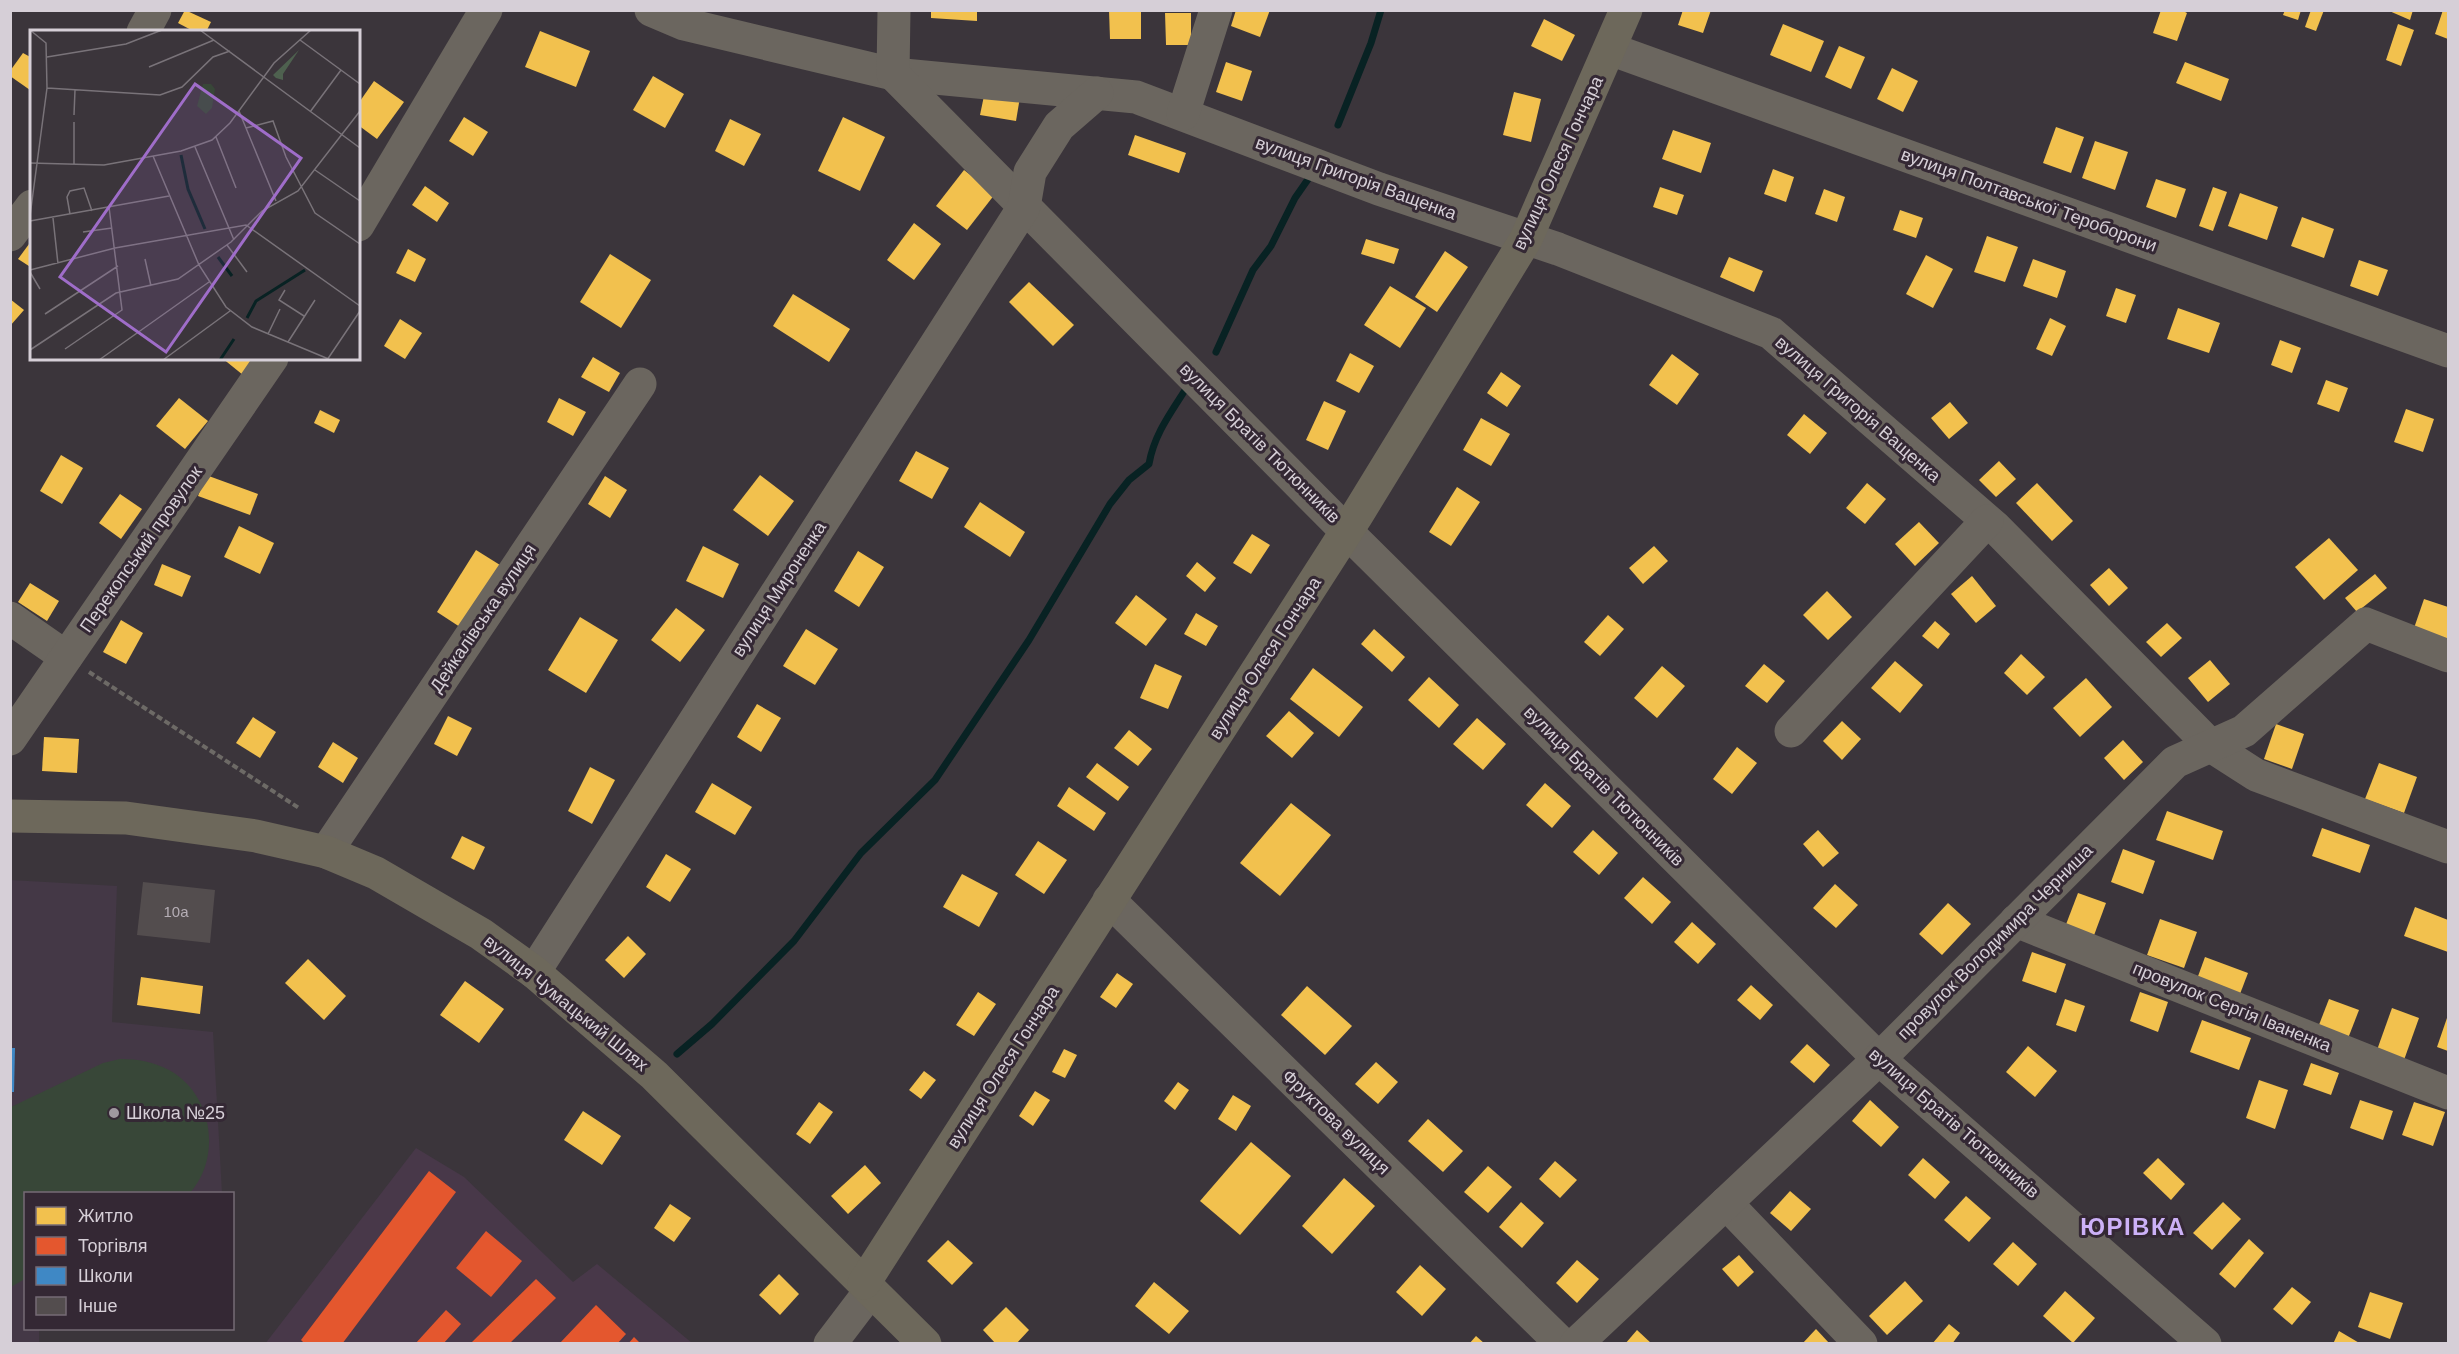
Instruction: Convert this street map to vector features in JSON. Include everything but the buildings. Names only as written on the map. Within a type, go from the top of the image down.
[{"type":"main road","name":"вулиця Олеся Гончара","points":[[868,1287],[1109,900],[1346,531],[1526,239],[1626,10]]},
{"type":"main road","name":"вулиця Чумацький Шлях","points":[[10,816],[126,818],[256,836],[326,852],[376,873],[481,934],[534,972],[654,1075],[925,1344]]},
{"type":"street","points":[[144,30],[155,10]]},
{"type":"street","points":[[360,222],[486,10]]},
{"type":"street","name":"вулиця Григорія Ващенка","points":[[651,10],[684,24],[893,74],[1136,97],[1379,189],[1526,239],[1771,333],[1987,521],[2211,746],[2256,775],[2448,847]]},
{"type":"street","points":[[893,74],[894,10]]},
{"type":"street","points":[[1183,114],[1216,10]]},
{"type":"street","name":"вулиця Полтавської Тероборони","points":[[1610,49],[2448,351]]},
{"type":"street","name":"вулиця Братів Тютюнників","points":[[893,74],[1346,531],[1880,1059],[2205,1344]]},
{"type":"street","points":[[1024,207],[1030,172],[1059,126],[1097,93]]},
{"type":"street","name":"вулиця Мироненка","points":[[534,972],[1024,207]]},
{"type":"street","points":[[10,235],[30,209]]},
{"type":"street","name":"Перекопський провулок","points":[[10,739],[271,360]]},
{"type":"street","name":"Дейкалівська вулиця","points":[[326,852],[640,384]]},
{"type":"street","points":[[1791,731],[1987,521]]},
{"type":"street","points":[[10,618],[66,657]]},
{"type":"street","name":"провулок Володимира Черниша","points":[[1576,1344],[1880,1059],[2175,762],[2244,731],[2366,624],[2448,656]]},
{"type":"street","name":"Фруктова вулиця","points":[[1109,900],[1562,1344]]},
{"type":"street","name":"провулок Сергія Іваненка","points":[[2016,921],[2448,1093]]},
{"type":"street","points":[[1726,1203],[1861,1344]]},
{"type":"street","points":[[830,1344],[868,1287]]},
{"type":"path","points":[[66,657],[299,808]]},
{"type":"shaded area","name":"Школа №25","points":[[10,880],[117,886],[112,1022],[213,1032],[222,1192],[24,1192],[24,1330],[39,1330],[39,1343],[11,1343]]},
{"type":"shaded area","points":[[416,1148],[464,1177],[573,1282],[597,1264],[692,1343],[265,1344]]},
{"type":"green space","points":[[120,1059],[146,1062],[163,1067],[184,1081],[195,1094],[208,1127],[209,1145],[200,1178],[191,1192],[24,1192],[24,1280],[11,1287],[11,1107],[103,1063]]},
{"type":"waterway","points":[[1338,125],[1371,43],[1381,10]]},
{"type":"waterway","points":[[1216,352],[1253,270],[1271,246],[1295,198],[1311,175]]},
{"type":"waterway","points":[[677,1054],[712,1024],[794,941],[861,853],[935,780],[1029,640],[1110,504],[1129,480],[1149,464],[1159,433],[1187,387]]},
{"type":"place","name":"Школа №25","points":[[114,1113]]},
{"type":"district","name":"ЮРІВКА","points":[[2133,1227]]}]
